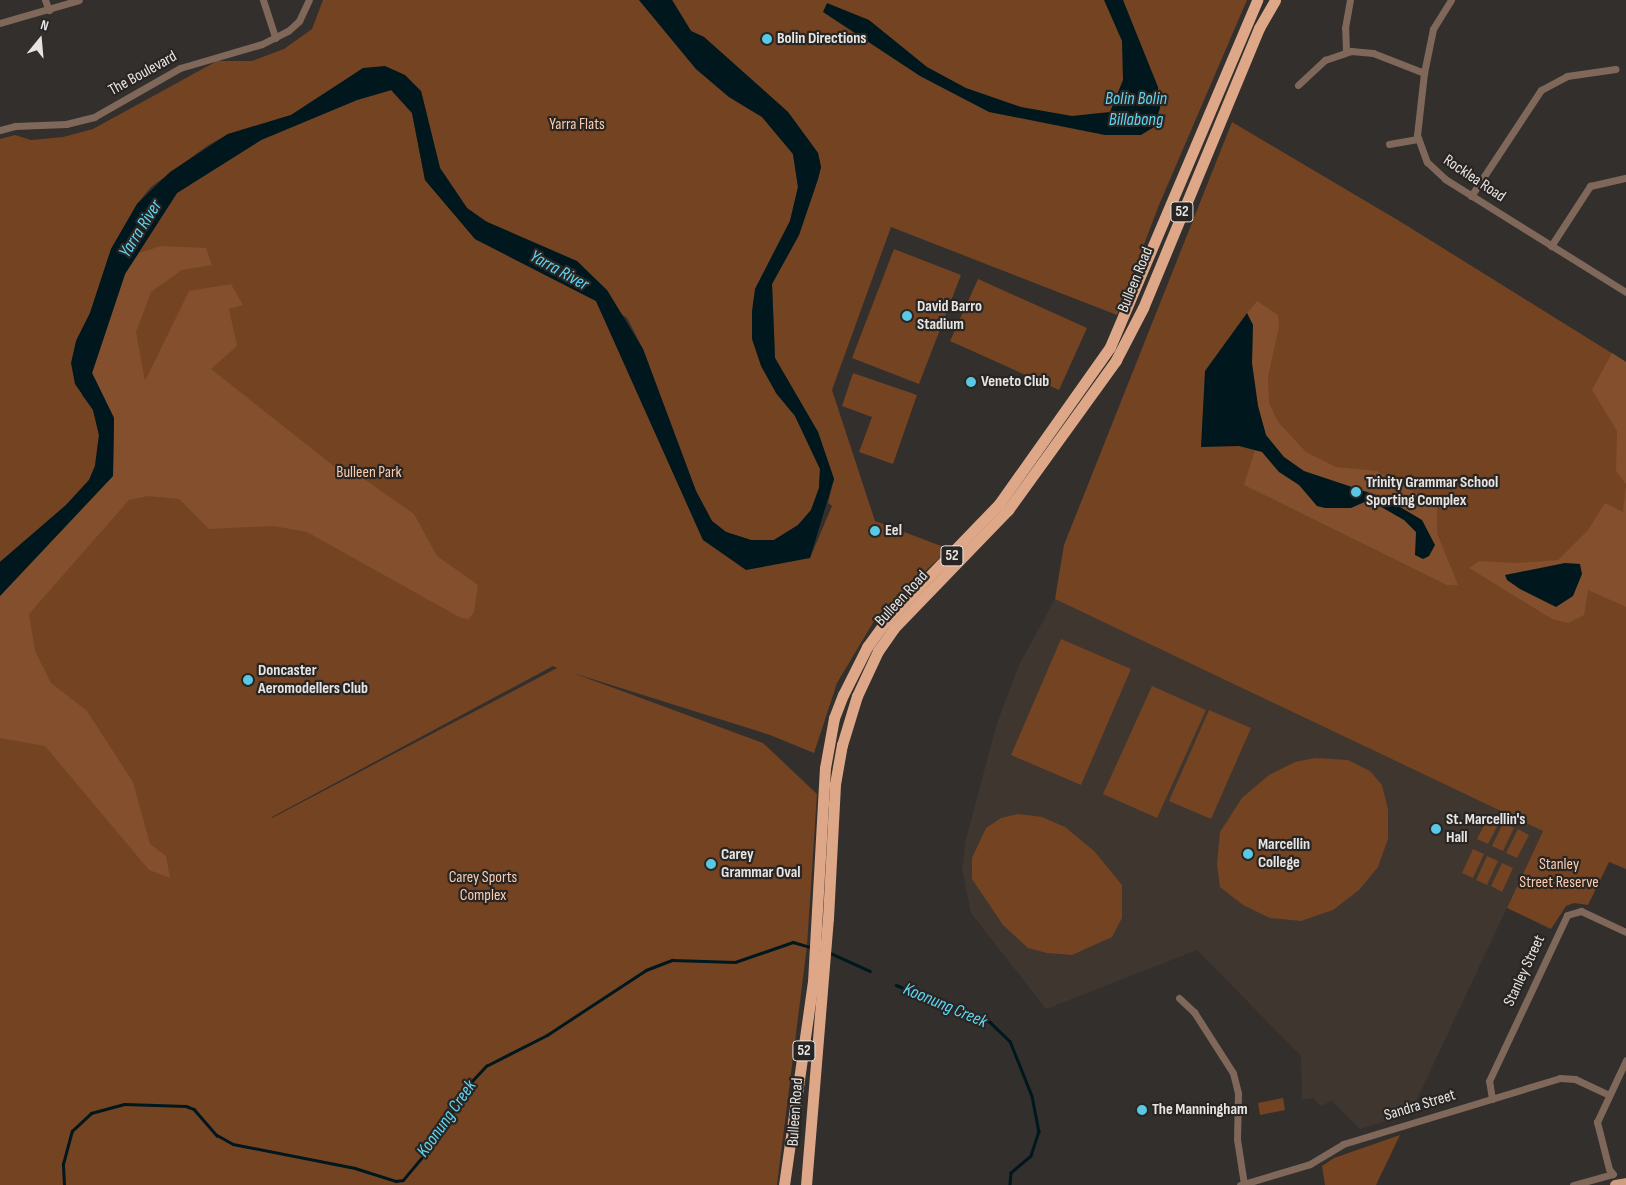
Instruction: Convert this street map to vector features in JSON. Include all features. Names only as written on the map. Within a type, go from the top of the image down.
[{"type":"highway","name":"Bulleen Road","points":[[806,1185],[822,917],[828,744],[834,718],[854,670],[885,622],[999,504],[1110,348],[1257,0]]},
{"type":"highway","name":"Bulleen Road","points":[[784,1185],[807,1036],[822,917],[837,769],[848,721],[867,673],[878,651],[908,611],[982,541],[1008,510],[1116,360],[1143,308],[1260,28],[1275,0]]},
{"type":"main road","points":[[1615,1182],[1626,1182]]},
{"type":"street","points":[[45,0],[49,10]]},
{"type":"street","points":[[0,23],[79,0]]},
{"type":"street","points":[[263,0],[275,38]]},
{"type":"street","name":"The Boulevard","points":[[0,130],[15,126],[66,124],[94,117],[180,68],[275,38],[299,21],[308,0]]},
{"type":"street","points":[[1346,51],[1345,20],[1350,0]]},
{"type":"street","points":[[1389,144],[1418,139],[1424,73],[1433,29],[1451,0]]},
{"type":"street","points":[[1298,85],[1324,60],[1346,51],[1373,53],[1424,73]]},
{"type":"street","points":[[1471,196],[1541,90],[1567,76],[1615,69]]},
{"type":"street","name":"Rocklea Road","points":[[1418,139],[1432,169],[1471,196],[1626,292]]},
{"type":"street","points":[[1551,246],[1587,189],[1598,182],[1626,178]]},
{"type":"street","name":"Stanley Street","points":[[1492,1099],[1488,1080],[1567,915],[1581,911],[1626,932]]},
{"type":"street","points":[[1179,998],[1194,1012],[1233,1073],[1238,1093],[1236,1139],[1242,1184]]},
{"type":"street","points":[[1573,1185],[1615,1182],[1601,1135],[1605,1104],[1626,1060]]},
{"type":"street","name":"Sandra Street","points":[[1242,1184],[1310,1164],[1343,1144],[1564,1077],[1610,1095]]},
{"type":"shaded area","points":[[161,246],[206,248],[212,265],[182,270],[151,292],[136,332],[145,381],[189,291],[231,284],[243,305],[229,309],[237,346],[211,369],[340,471],[350,469],[414,514],[437,556],[478,585],[474,612],[469,619],[461,618],[307,532],[273,526],[209,529],[179,499],[148,496],[129,500],[29,614],[35,651],[51,683],[87,711],[133,782],[150,844],[166,856],[170,878],[149,870],[45,746],[0,738],[0,596],[113,476],[114,418],[92,373],[125,274],[139,253]]},
{"type":"shaded area","points":[[1257,301],[1278,315],[1279,326],[1268,377],[1269,403],[1278,422],[1306,452],[1336,467],[1377,471],[1437,505],[1437,533],[1458,585],[1447,585],[1244,485],[1255,450],[1266,435],[1258,406],[1252,363],[1253,325],[1247,313]]},
{"type":"shaded area","points":[[1612,353],[1626,362],[1626,484],[1616,471],[1617,431],[1592,390]]},
{"type":"shaded area","points":[[1626,485],[1626,607],[1588,590],[1584,615],[1568,623],[1552,619],[1469,568],[1479,561],[1516,563],[1558,560],[1588,530],[1605,503],[1623,512]]},
{"type":"shaded area","name":"Marcellin College","points":[[1055,599],[1543,831],[1410,1114],[1360,1129],[1332,1101],[1320,1106],[1314,1098],[1302,1100],[1301,1056],[1197,950],[1046,1009],[971,913],[962,869],[966,839],[997,723],[1019,665]]},
{"type":"green space","name":"Yarra Flats","points":[[323,0],[639,0],[696,69],[729,97],[762,117],[793,154],[798,187],[790,221],[755,289],[776,393],[795,416],[820,469],[819,488],[811,510],[798,525],[774,540],[751,540],[726,532],[712,521],[696,491],[643,349],[627,318],[467,208],[440,168],[421,91],[363,69],[291,115],[228,134],[207,146],[151,187],[137,204],[111,249],[90,313],[76,341],[82,395],[93,410],[99,435],[95,466],[89,480],[66,505],[0,562],[0,139],[15,135],[31,140],[63,137],[93,129],[217,61],[252,61],[284,49],[312,29]]},
{"type":"green space","points":[[672,0],[1247,0],[1159,205],[1117,315],[891,227],[832,390],[875,521],[949,549],[877,616],[837,683],[814,753],[770,735],[573,673],[763,743],[817,794],[807,946],[777,1185],[0,1185],[0,596],[113,476],[125,274],[177,193],[261,140],[357,100],[392,90],[412,113],[425,180],[475,239],[596,301],[703,540],[810,558],[832,506],[828,503],[834,479],[818,432],[775,358],[772,284],[799,235],[821,167],[818,153],[788,112],[704,37],[691,31]],"holes":[[[553,666],[557,668],[272,818]]]},
{"type":"green space","name":"Trinity Grammar School Sporting Complex","points":[[1232,122],[1401,222],[1626,362],[1626,869],[1609,862],[1588,905],[1574,903],[1566,906],[1551,929],[1507,908],[1543,831],[1055,599],[1064,545]]},
{"type":"green space","name":"David Barro Stadium","points":[[894,249],[961,275],[919,384],[852,358]]},
{"type":"green space","points":[[978,279],[1087,328],[1059,390],[950,341]]},
{"type":"green space","points":[[853,373],[917,395],[893,464],[859,452],[872,417],[842,406]]},
{"type":"green space","points":[[1061,639],[1131,669],[1081,785],[1011,755]]},
{"type":"green space","points":[[1152,686],[1206,710],[1157,818],[1103,794]]},
{"type":"green space","points":[[1209,710],[1251,728],[1211,819],[1169,801]]},
{"type":"green space","points":[[1315,758],[1348,760],[1370,771],[1382,785],[1388,809],[1388,839],[1378,867],[1359,890],[1333,910],[1301,921],[1270,918],[1243,905],[1220,887],[1217,864],[1220,832],[1242,798],[1269,775],[1295,762]]},
{"type":"green space","points":[[1018,814],[1042,817],[1065,827],[1094,851],[1122,885],[1122,918],[1112,937],[1072,955],[1047,953],[1028,948],[1003,925],[972,879],[972,858],[986,828],[1001,818]]},
{"type":"green space","points":[[1489,816],[1500,821],[1488,844],[1477,839]]},
{"type":"green space","points":[[1503,823],[1514,828],[1503,851],[1492,846]]},
{"type":"green space","points":[[1518,829],[1529,835],[1517,858],[1506,853]]},
{"type":"green space","points":[[1473,849],[1484,854],[1473,878],[1462,873]]},
{"type":"green space","points":[[1487,856],[1498,861],[1487,885],[1476,880]]},
{"type":"green space","points":[[1502,863],[1513,868],[1502,892],[1491,886]]},
{"type":"green space","points":[[1283,1098],[1285,1110],[1260,1115],[1258,1103]]},
{"type":"green space","points":[[1400,1135],[1376,1185],[1325,1185],[1322,1166],[1334,1158]]},
{"type":"water","name":"Yarra River","points":[[639,0],[672,0],[691,31],[704,37],[788,112],[818,153],[821,167],[799,235],[772,284],[775,358],[818,432],[834,479],[810,558],[746,570],[703,540],[596,301],[475,239],[425,180],[412,113],[391,90],[357,100],[261,140],[177,193],[125,274],[92,373],[114,418],[113,476],[0,596],[0,562],[66,505],[89,480],[95,466],[99,435],[93,410],[75,384],[71,363],[76,341],[90,313],[111,249],[137,204],[170,172],[228,134],[291,115],[363,68],[385,66],[405,75],[421,91],[440,168],[467,208],[485,221],[577,261],[607,290],[643,349],[696,491],[712,521],[726,532],[751,540],[774,540],[798,525],[811,510],[819,488],[820,469],[795,416],[776,393],[761,366],[752,339],[752,311],[755,289],[790,221],[798,187],[793,154],[762,117],[729,97],[696,69]]},
{"type":"water","name":"Bolin Bolin Billabong","points":[[1104,0],[1123,0],[1158,87],[1160,108],[1154,127],[1141,135],[1105,135],[989,112],[920,76],[823,12],[827,3],[869,20],[927,67],[966,88],[1021,107],[1072,116],[1110,112],[1123,80],[1122,41]]},
{"type":"water","points":[[1247,313],[1253,325],[1252,363],[1258,406],[1266,435],[1284,457],[1304,471],[1385,498],[1422,520],[1435,545],[1429,556],[1423,559],[1415,555],[1416,532],[1404,520],[1369,500],[1351,508],[1325,508],[1317,506],[1299,485],[1279,472],[1262,452],[1239,446],[1201,447],[1205,371]]},
{"type":"water","points":[[1565,563],[1580,564],[1582,574],[1573,596],[1556,607],[1520,589],[1507,580],[1505,575]]},
{"type":"waterway","name":"Koonung Creek","points":[[64,1185],[63,1164],[72,1131],[91,1113],[124,1104],[186,1106],[194,1109],[217,1135],[233,1144],[355,1168],[396,1181],[403,1180],[433,1144],[472,1081],[486,1066],[547,1035],[646,970],[672,960],[735,962],[793,942],[810,947]]},
{"type":"waterway","name":"Koonung Creek","points":[[828,952],[870,971]]},
{"type":"waterway","name":"Koonung Creek","points":[[896,985],[990,1022],[1010,1041],[1032,1096],[1039,1131],[1031,1156],[1011,1173],[1010,1185]]},
{"type":"place","name":"Bolin Directions","points":[[767,39]]},
{"type":"place","name":"David Barro Stadium","points":[[907,316]]},
{"type":"place","name":"Veneto Club","points":[[971,382]]},
{"type":"place","name":"Trinity Grammar School Sporting Complex","points":[[1356,492]]},
{"type":"place","name":"Eel","points":[[875,531]]},
{"type":"place","name":"Doncaster Aeromodellers Club","points":[[248,680]]},
{"type":"place","name":"St. Marcellin's Hall","points":[[1436,829]]},
{"type":"place","name":"Marcellin College","points":[[1248,854]]},
{"type":"place","name":"Carey Grammar Oval","points":[[711,864]]},
{"type":"place","name":"The Manningham","points":[[1142,1110]]},
{"type":"park label","name":"Bulleen Park","points":[[369,473]]},
{"type":"park label","name":"Stanley Street Reserve","points":[[1559,874]]},
{"type":"park label","name":"Carey Sports Complex","points":[[483,887]]}]
